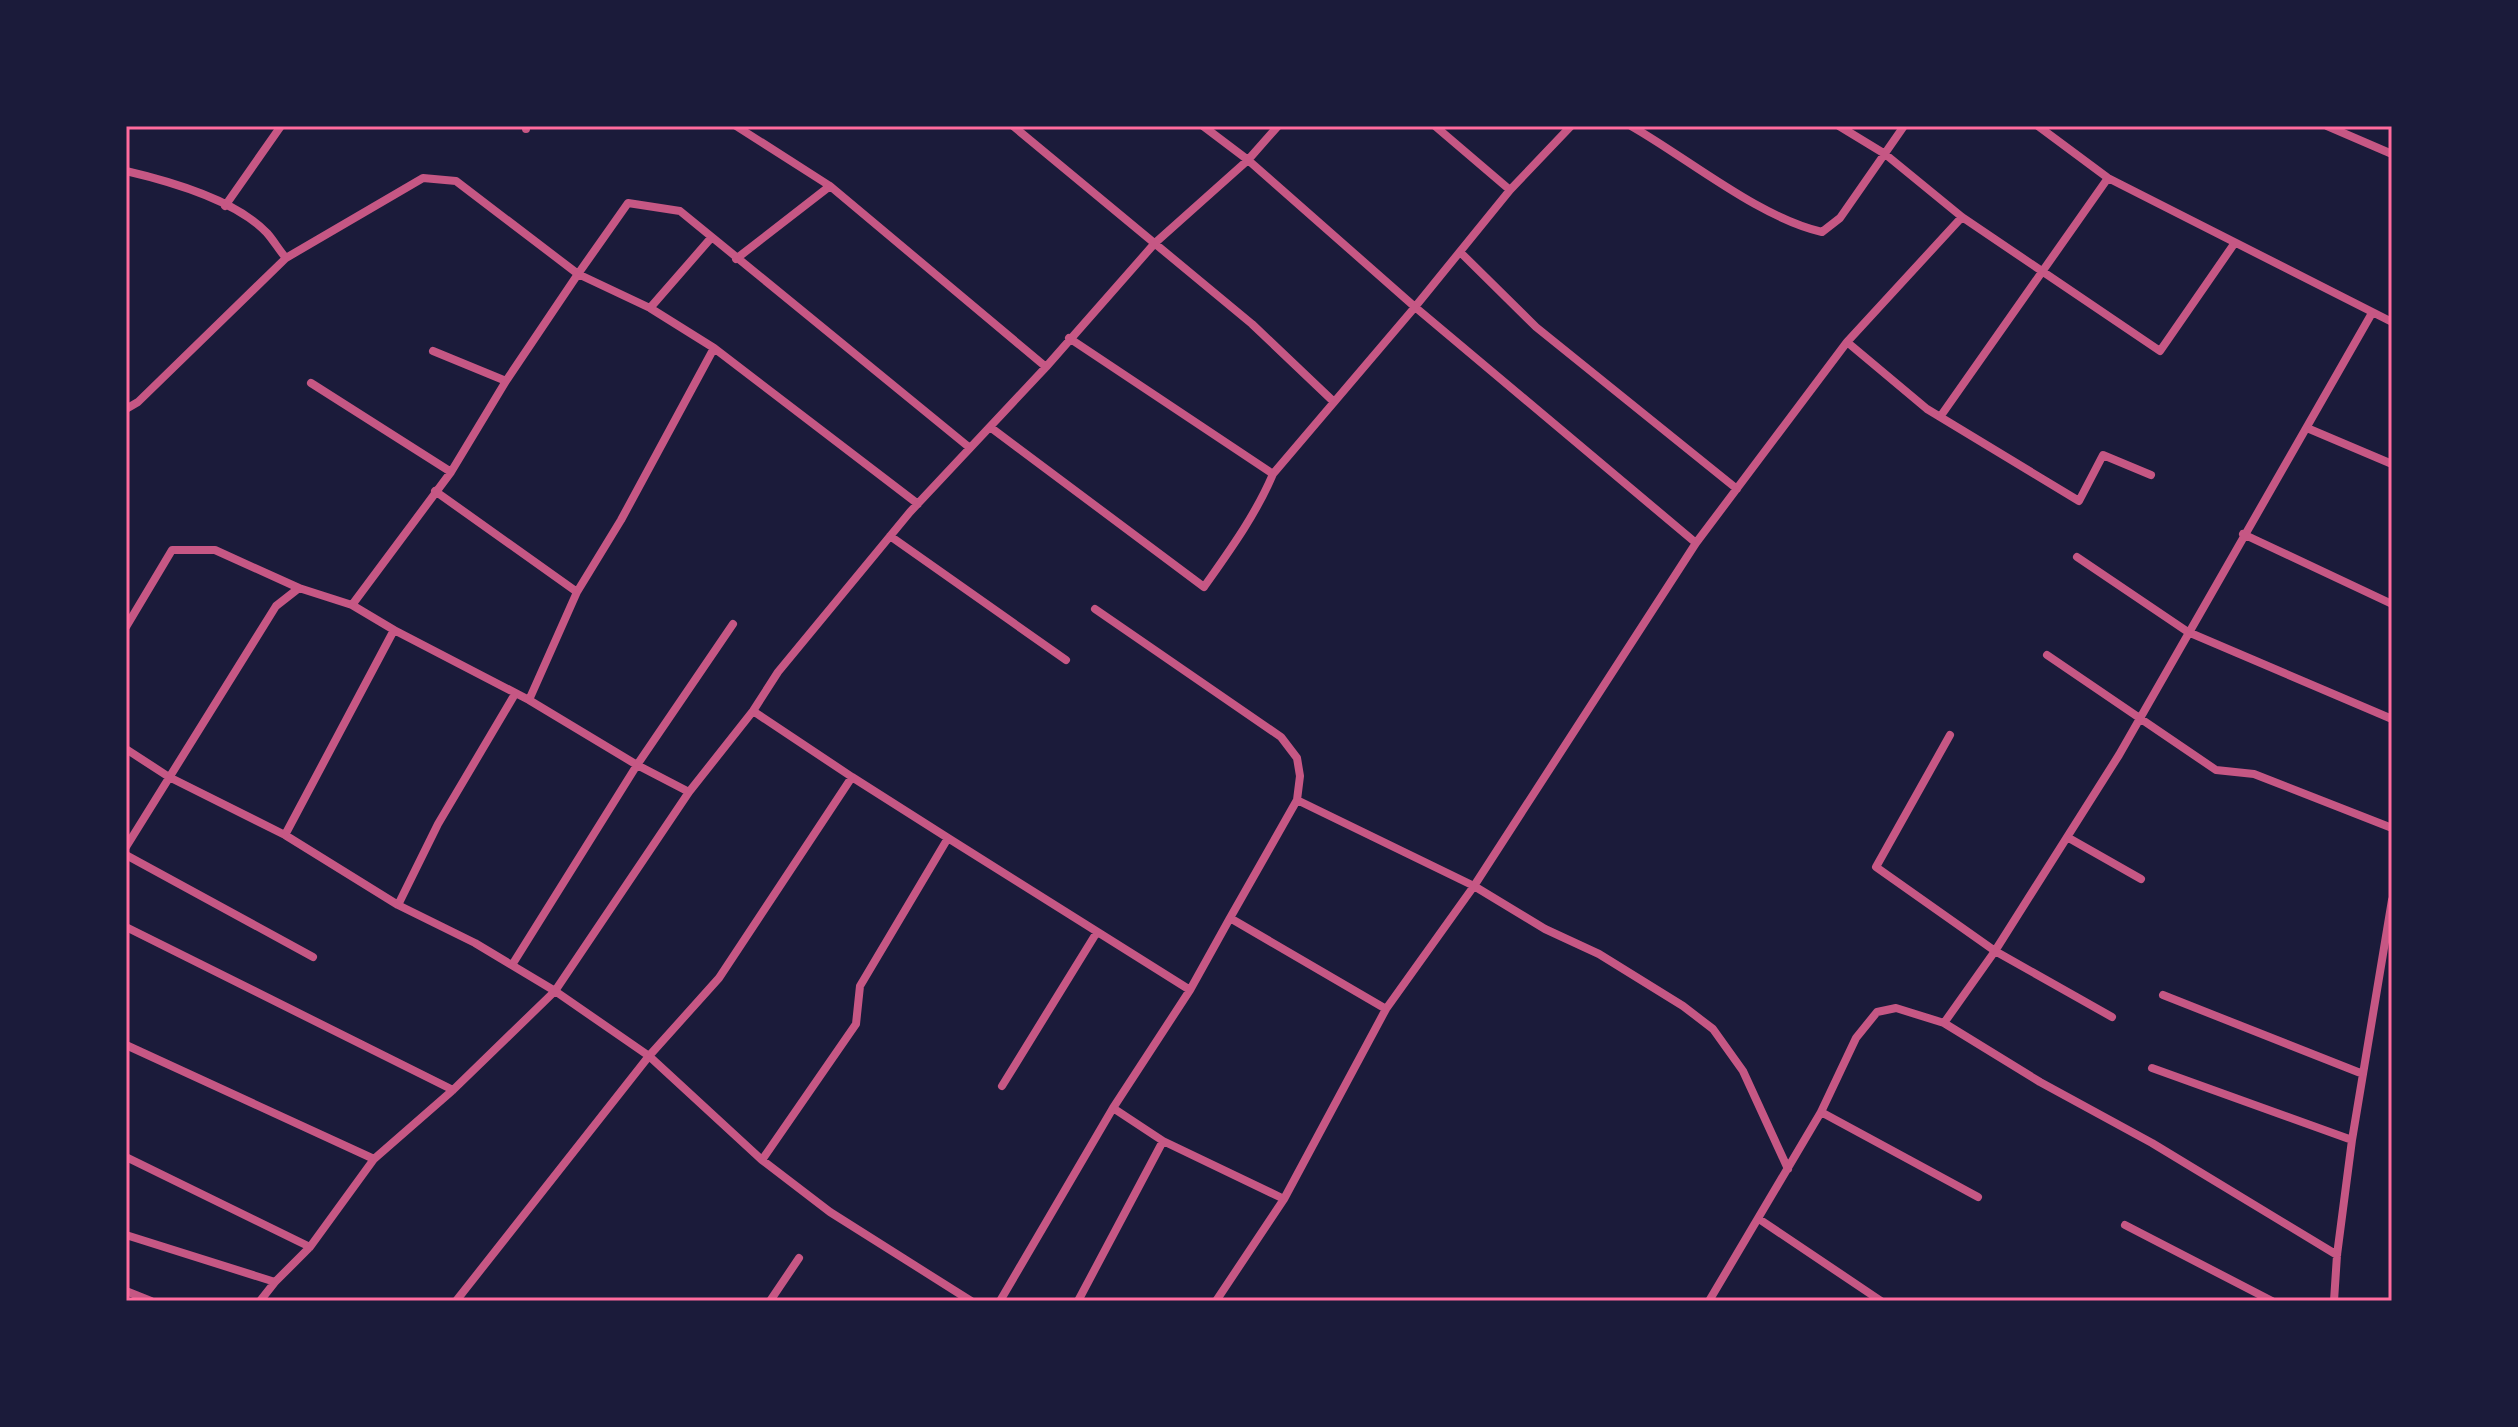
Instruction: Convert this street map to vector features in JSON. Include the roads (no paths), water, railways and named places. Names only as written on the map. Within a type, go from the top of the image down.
[{"type":"street","points":[[225,206],[281,126]]},
{"type":"street","points":[[736,126],[830,186],[1046,367]]},
{"type":"street","points":[[1013,126],[1252,324],[1334,402]]},
{"type":"street","points":[[1203,126],[1248,160],[1415,307],[1696,543]]},
{"type":"street","points":[[260,1301],[310,1247],[374,1159],[453,1090],[555,991],[689,792],[753,711],[778,672],[890,536],[1155,243],[1248,160],[1278,126]]},
{"type":"street","points":[[1435,126],[1510,190]]},
{"type":"street","points":[[990,427],[1204,587],[1244,531],[1273,474],[1510,190],[1571,126]]},
{"type":"street","points":[[1631,126],[1774,213],[1801,227],[1822,232],[1840,218],[1904,126]]},
{"type":"street","points":[[1839,126],[1885,154],[1962,217],[2160,351],[2234,244]]},
{"type":"street","points":[[2038,126],[2108,178],[2392,322]]},
{"type":"street","points":[[2327,126],[2392,154]]},
{"type":"street","points":[[126,171],[178,184],[225,206],[265,231],[286,258]]},
{"type":"street","points":[[126,409],[138,402],[286,258],[423,178],[456,181],[578,274],[650,308],[714,348],[918,504]]},
{"type":"street","points":[[1940,417],[2108,178]]},
{"type":"street","points":[[736,259],[830,186]]},
{"type":"street","points":[[352,605],[451,472],[506,381],[628,203],[680,211],[970,448]]},
{"type":"street","points":[[1216,1301],[1284,1199],[1386,1009],[1474,886],[1696,543],[1847,342],[1962,217]]},
{"type":"street","points":[[650,308],[711,238]]},
{"type":"street","points":[[1460,252],[1536,327],[1737,489]]},
{"type":"street","points":[[1944,1023],[1995,951],[2140,718],[2372,313]]},
{"type":"street","points":[[1069,338],[1273,474]]},
{"type":"street","points":[[1847,342],[1940,417],[2079,501],[2103,455],[2151,475]]},
{"type":"street","points":[[529,700],[577,592],[621,520],[714,348]]},
{"type":"street","points":[[433,351],[506,381]]},
{"type":"street","points":[[311,383],[451,472]]},
{"type":"street","points":[[2307,428],[2392,464]]},
{"type":"street","points":[[435,491],[577,592]]},
{"type":"street","points":[[2243,534],[2392,604]]},
{"type":"street","points":[[890,536],[1066,660]]},
{"type":"street","points":[[126,627],[172,550],[215,550],[299,588],[352,605],[529,700],[637,765],[689,792]]},
{"type":"street","points":[[2077,557],[2188,632],[2392,719]]},
{"type":"street","points":[[126,847],[276,606],[299,588]]},
{"type":"street","points":[[1000,1301],[1113,1108],[1190,990],[1297,800],[1300,776],[1297,758],[1281,737],[1095,609]]},
{"type":"street","points":[[512,965],[637,765],[733,624]]},
{"type":"street","points":[[285,835],[394,630]]},
{"type":"street","points":[[2047,655],[2216,770],[2254,774],[2392,828]]},
{"type":"street","points":[[398,905],[438,824],[515,694]]},
{"type":"street","points":[[753,711],[1190,990]]},
{"type":"street","points":[[1950,735],[1876,867],[1995,951],[2112,1017]]},
{"type":"street","points":[[126,749],[169,777],[285,835],[398,905],[475,943],[555,991],[649,1056],[762,1160],[830,1212],[971,1301]]},
{"type":"street","points":[[456,1301],[649,1056],[719,978],[852,777]]},
{"type":"street","points":[[1297,800],[1474,886],[1545,929],[1599,954],[1683,1006],[1713,1029],[1743,1071],[1788,1169]]},
{"type":"street","points":[[2067,837],[2141,879]]},
{"type":"street","points":[[762,1160],[856,1024],[860,986],[948,838]]},
{"type":"street","points":[[126,855],[313,957]]},
{"type":"street","points":[[2334,1301],[2352,1140],[2392,900]]},
{"type":"street","points":[[1230,918],[1386,1009]]},
{"type":"street","points":[[126,927],[453,1090]]},
{"type":"street","points":[[1002,1086],[1097,932]]},
{"type":"street","points":[[2163,995],[2363,1074]]},
{"type":"street","points":[[1709,1301],[1821,1112],[1856,1038],[1877,1012],[1896,1008],[1944,1023],[2040,1082],[2152,1143],[2337,1255]]},
{"type":"street","points":[[126,1045],[374,1159]]},
{"type":"street","points":[[2152,1068],[2352,1140]]},
{"type":"street","points":[[1113,1108],[1163,1141],[1284,1199]]},
{"type":"street","points":[[1821,1112],[1978,1197]]},
{"type":"street","points":[[1078,1301],[1163,1141]]},
{"type":"street","points":[[126,1157],[310,1247]]},
{"type":"street","points":[[1759,1219],[1881,1301]]},
{"type":"street","points":[[2125,1225],[2272,1301]]},
{"type":"street","points":[[126,1235],[275,1282]]},
{"type":"street","points":[[770,1301],[799,1258]]},
{"type":"street","points":[[126,1291],[151,1301]]}]
